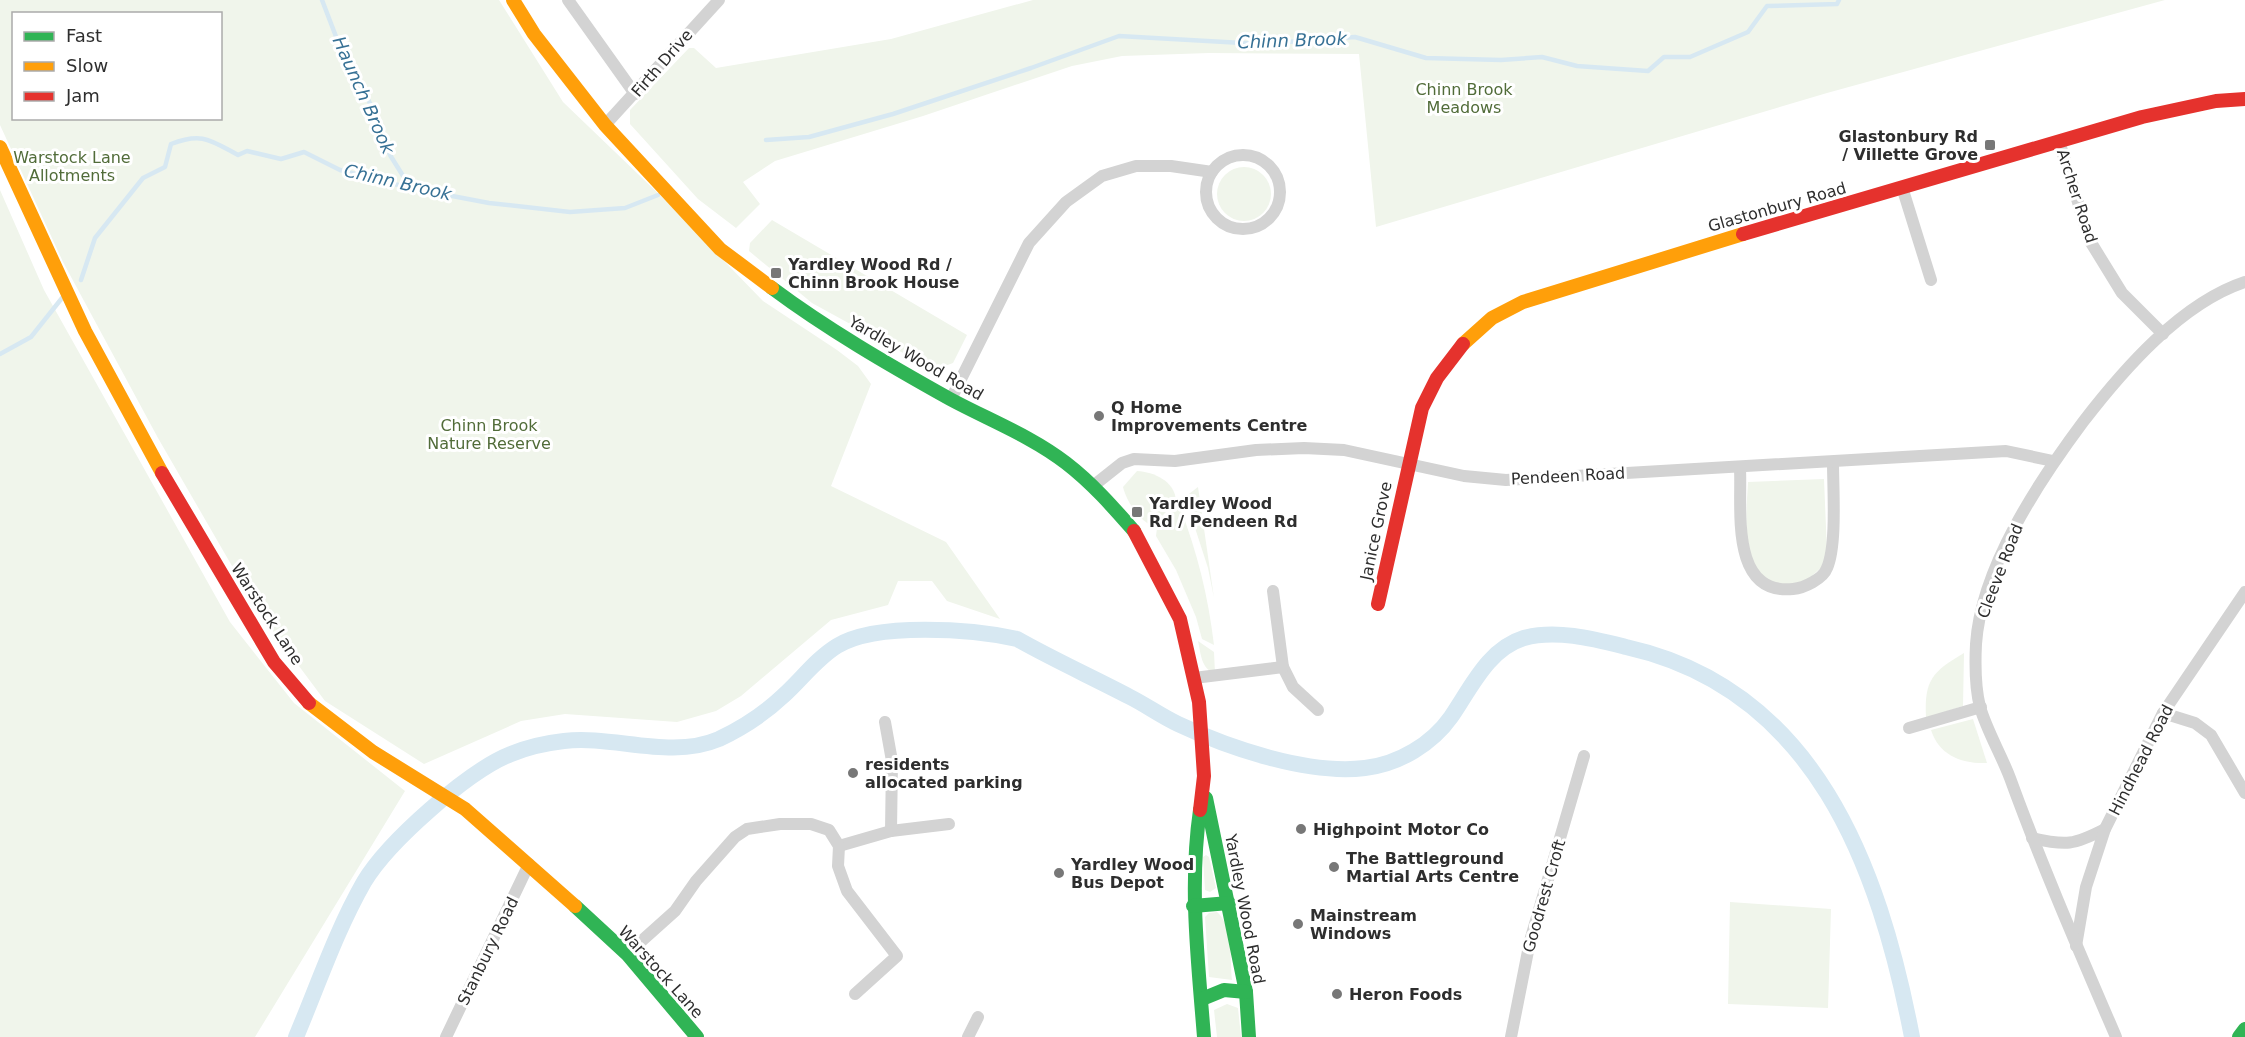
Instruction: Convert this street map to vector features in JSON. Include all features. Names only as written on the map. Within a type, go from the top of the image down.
[{"type":"street","name":"Yardley Wood Road","points":[[513,0],[534,34],[605,125],[720,249],[804,312],[951,399],[1025,436],[1065,462],[1093,486],[1138,535],[1180,620],[1194,678],[1200,707],[1204,782],[1246,992],[1249,1037]]},
{"type":"street","points":[[568,0],[635,94]]},
{"type":"street","name":"Firth Drive","points":[[605,125],[719,0]]},
{"type":"street","name":"Glastonbury Road","points":[[1407,465],[1422,408],[1437,378],[1456,351],[1492,318],[1523,302],[1605,275],[2142,117],[2216,101],[2245,99]]},
{"type":"street","name":"Archer Road","points":[[2059,141],[2090,241],[2122,293],[2163,334]]},
{"type":"street","name":"Warstock Lane","points":[[0,147],[85,331],[128,412],[274,662],[312,706],[373,752],[465,809],[529,864],[627,954],[697,1037]]},
{"type":"street","points":[[951,399],[1029,243],[1066,202],[1102,176],[1136,166],[1171,166],[1212,172],[1230,158],[1242,155],[1264,162],[1278,180],[1278,204],[1273,214],[1263,223],[1246,228],[1227,226],[1217,219],[1209,208],[1206,196],[1212,172]]},
{"type":"street","points":[[1902,187],[1931,280]]},
{"type":"street","name":"Cleeve Road","points":[[2116,1037],[2076,946],[1981,707],[1977,685],[1976,644],[1987,595],[2005,548],[2054,461],[2106,392],[2163,334],[2212,295],[2245,282]]},
{"type":"street","name":"Pendeen Road","points":[[1093,486],[1122,463],[1134,459],[1175,461],[1256,450],[1344,450],[1464,476],[1506,480],[2006,451],[2054,461]]},
{"type":"street","points":[[1740,468],[1743,544],[1748,568],[1758,580],[1772,587],[1793,589],[1808,584],[1827,570],[1832,549],[1833,462]]},
{"type":"street","name":"Janice Grove","points":[[1378,604],[1407,465]]},
{"type":"street","points":[[1272,591],[1283,668],[1293,687],[1318,710]]},
{"type":"street","name":"Hindhead Road","points":[[2076,946],[2086,886],[2105,829],[2163,713],[2245,592]]},
{"type":"street","points":[[1194,678],[1283,668]]},
{"type":"street","points":[[1909,728],[1981,707]]},
{"type":"street","points":[[2163,713],[2195,723],[2211,735],[2245,793]]},
{"type":"street","points":[[885,722],[892,761],[891,831]]},
{"type":"street","name":"Goodrest Croft","points":[[1511,1037],[1530,941],[1584,756]]},
{"type":"street","name":"Yardley Wood Road","points":[[1204,782],[1195,844],[1193,906],[1204,1037]]},
{"type":"street","points":[[627,954],[675,911],[735,837],[747,830],[780,824],[812,824],[829,830],[839,846],[838,866],[846,891],[897,956],[855,994]]},
{"type":"street","points":[[839,846],[891,831],[949,824]]},
{"type":"street","points":[[2032,838],[2053,843],[2077,843],[2105,829]]},
{"type":"street","name":"Stanbury Road","points":[[446,1037],[529,864]]},
{"type":"street","points":[[1193,906],[1229,903]]},
{"type":"street","points":[[1202,999],[1224,990],[1246,992]]},
{"type":"street","points":[[968,1037],[978,1017]]},
{"type":"street","points":[[2239,1037],[2245,1029]]},
{"type":"green space","name":"Chinn Brook Nature Reserve","points":[[0,0],[499,0],[563,102],[664,199],[763,301],[858,366],[871,384],[831,486],[946,542],[1000,619],[947,601],[932,581],[898,581],[888,605],[831,620],[741,696],[716,711],[677,722],[565,714],[521,721],[424,764],[325,701],[258,611],[158,438],[63,262],[0,125]]},
{"type":"green space","name":"Chinn Brook Meadows","points":[[1033,0],[2165,0],[1827,93],[1376,227],[1359,54],[1209,53],[1122,56],[1072,66],[923,116],[775,161],[743,182],[760,204],[736,228],[698,199],[630,124],[630,110],[689,48],[694,48],[716,68],[891,39]]},
{"type":"green space","points":[[1239,167],[1249,167],[1259,171],[1267,179],[1271,194],[1267,209],[1259,217],[1249,221],[1239,221],[1229,217],[1221,209],[1217,199],[1217,189],[1221,179],[1229,171]]},
{"type":"green space","points":[[0,190],[44,290],[230,622],[294,703],[405,791],[255,1037],[0,1037]]},
{"type":"green space","points":[[772,220],[967,335],[953,363],[934,370],[812,303],[749,251],[750,243]]},
{"type":"green space","points":[[1137,471],[1150,473],[1162,479],[1168,483],[1175,494],[1176,501],[1153,526],[1143,520],[1134,510],[1123,487]]},
{"type":"green space","points":[[1824,479],[1827,552],[1824,565],[1804,583],[1771,583],[1761,577],[1749,553],[1746,522],[1748,482]]},
{"type":"green space","points":[[1198,487],[1214,598],[1208,568],[1185,497]]},
{"type":"green space","points":[[1179,505],[1201,574],[1214,645],[1202,639],[1196,617],[1176,570],[1156,536],[1157,528]]},
{"type":"green space","points":[[1198,641],[1214,652],[1215,673],[1204,665]]},
{"type":"green space","points":[[1964,653],[1963,706],[1926,718],[1927,694],[1932,678],[1944,666]]},
{"type":"green space","points":[[1973,719],[1987,763],[1960,760],[1945,752],[1939,746],[1931,730]]},
{"type":"green space","points":[[1206,855],[1209,857],[1216,888],[1210,892],[1205,890],[1203,857]]},
{"type":"green space","points":[[1730,902],[1831,909],[1828,1008],[1728,1004]]},
{"type":"green space","points":[[1217,912],[1226,925],[1228,934],[1232,980],[1209,977],[1205,917],[1209,913]]},
{"type":"green space","points":[[1227,1004],[1238,1008],[1241,1037],[1217,1037],[1214,1010]]},
{"type":"waterway","name":"Haunch Brook","points":[[322,0],[340,47],[372,107],[390,155],[410,187]]},
{"type":"waterway","name":"Chinn Brook","points":[[766,140],[809,137],[893,114],[1119,36],[1260,44],[1355,37],[1426,58],[1501,60],[1542,57],[1577,66],[1648,71],[1664,57],[1690,57],[1748,32],[1767,6],[1837,4],[1839,0]]},
{"type":"waterway","name":"Chinn Brook","points":[[81,280],[95,238],[143,178],[165,167],[171,144],[182,140],[206,139],[238,155],[247,151],[281,159],[304,152],[340,170],[410,188],[489,203],[570,212],[625,208],[658,195]]},
{"type":"waterway","name":"Chinn Brook","points":[[0,354],[31,337],[62,298]]},
{"type":"waterway","points":[[296,1037],[336,939],[364,882],[375,866],[430,809],[493,763],[530,747],[557,742],[583,740],[662,747],[700,745],[719,739],[768,709],[822,657],[837,646],[854,638],[875,633],[925,630],[976,632],[1017,639],[1198,733],[1269,758],[1343,769],[1378,766],[1402,757],[1424,744],[1451,717],[1490,660],[1511,643],[1524,638],[1549,634],[1588,638],[1626,647],[1691,669],[1746,702],[1791,744],[1828,794],[1857,850],[1880,910],[1898,973],[1912,1037]]},
{"type":"traffic: fast","points":[[772,288],[814,318],[881,360],[1053,453],[1093,487],[1134,531]]},
{"type":"traffic: fast","points":[[1206,798],[1246,992],[1249,1037]]},
{"type":"traffic: fast","points":[[1200,810],[1195,895],[1204,1037]]},
{"type":"traffic: fast","points":[[1193,906],[1229,903]]},
{"type":"traffic: fast","points":[[575,906],[627,954],[697,1037]]},
{"type":"traffic: fast","points":[[1202,999],[1224,990],[1246,992]]},
{"type":"traffic: fast","points":[[2239,1037],[2245,1029]]},
{"type":"traffic: slow","points":[[513,0],[534,34],[605,125],[720,249],[772,288]]},
{"type":"traffic: slow","points":[[0,147],[85,331],[162,473]]},
{"type":"traffic: slow","points":[[1463,344],[1492,318],[1523,302],[1743,234]]},
{"type":"traffic: slow","points":[[309,703],[373,752],[465,809],[575,906]]},
{"type":"traffic: jam","points":[[1743,234],[2142,117],[2216,101],[2245,99]]},
{"type":"traffic: jam","points":[[1378,604],[1422,408],[1437,378],[1463,344]]},
{"type":"traffic: jam","points":[[162,473],[274,662],[309,703]]},
{"type":"traffic: jam","points":[[1134,531],[1180,619],[1199,702],[1204,776],[1200,810]]},
{"type":"place","name":"Glastonbury Rd / Villette Grove","points":[[1990,145]]},
{"type":"place","name":"Yardley Wood Rd / Chinn Brook House","points":[[776,273]]},
{"type":"place","name":"Q Home Improvements Centre","points":[[1099,416]]},
{"type":"place","name":"Yardley Wood Rd / Pendeen Rd","points":[[1137,512]]},
{"type":"place","name":"residents allocated parking","points":[[853,773]]},
{"type":"place","name":"Highpoint Motor Co","points":[[1301,829]]},
{"type":"place","name":"The Battleground Martial Arts Centre","points":[[1334,867]]},
{"type":"place","name":"Yardley Wood Bus Depot","points":[[1059,873]]},
{"type":"place","name":"Mainstream Windows","points":[[1298,924]]},
{"type":"place","name":"Heron Foods","points":[[1337,994]]},
{"type":"park label","name":"Warstock Lane Allotments","points":[[72,166]]}]
